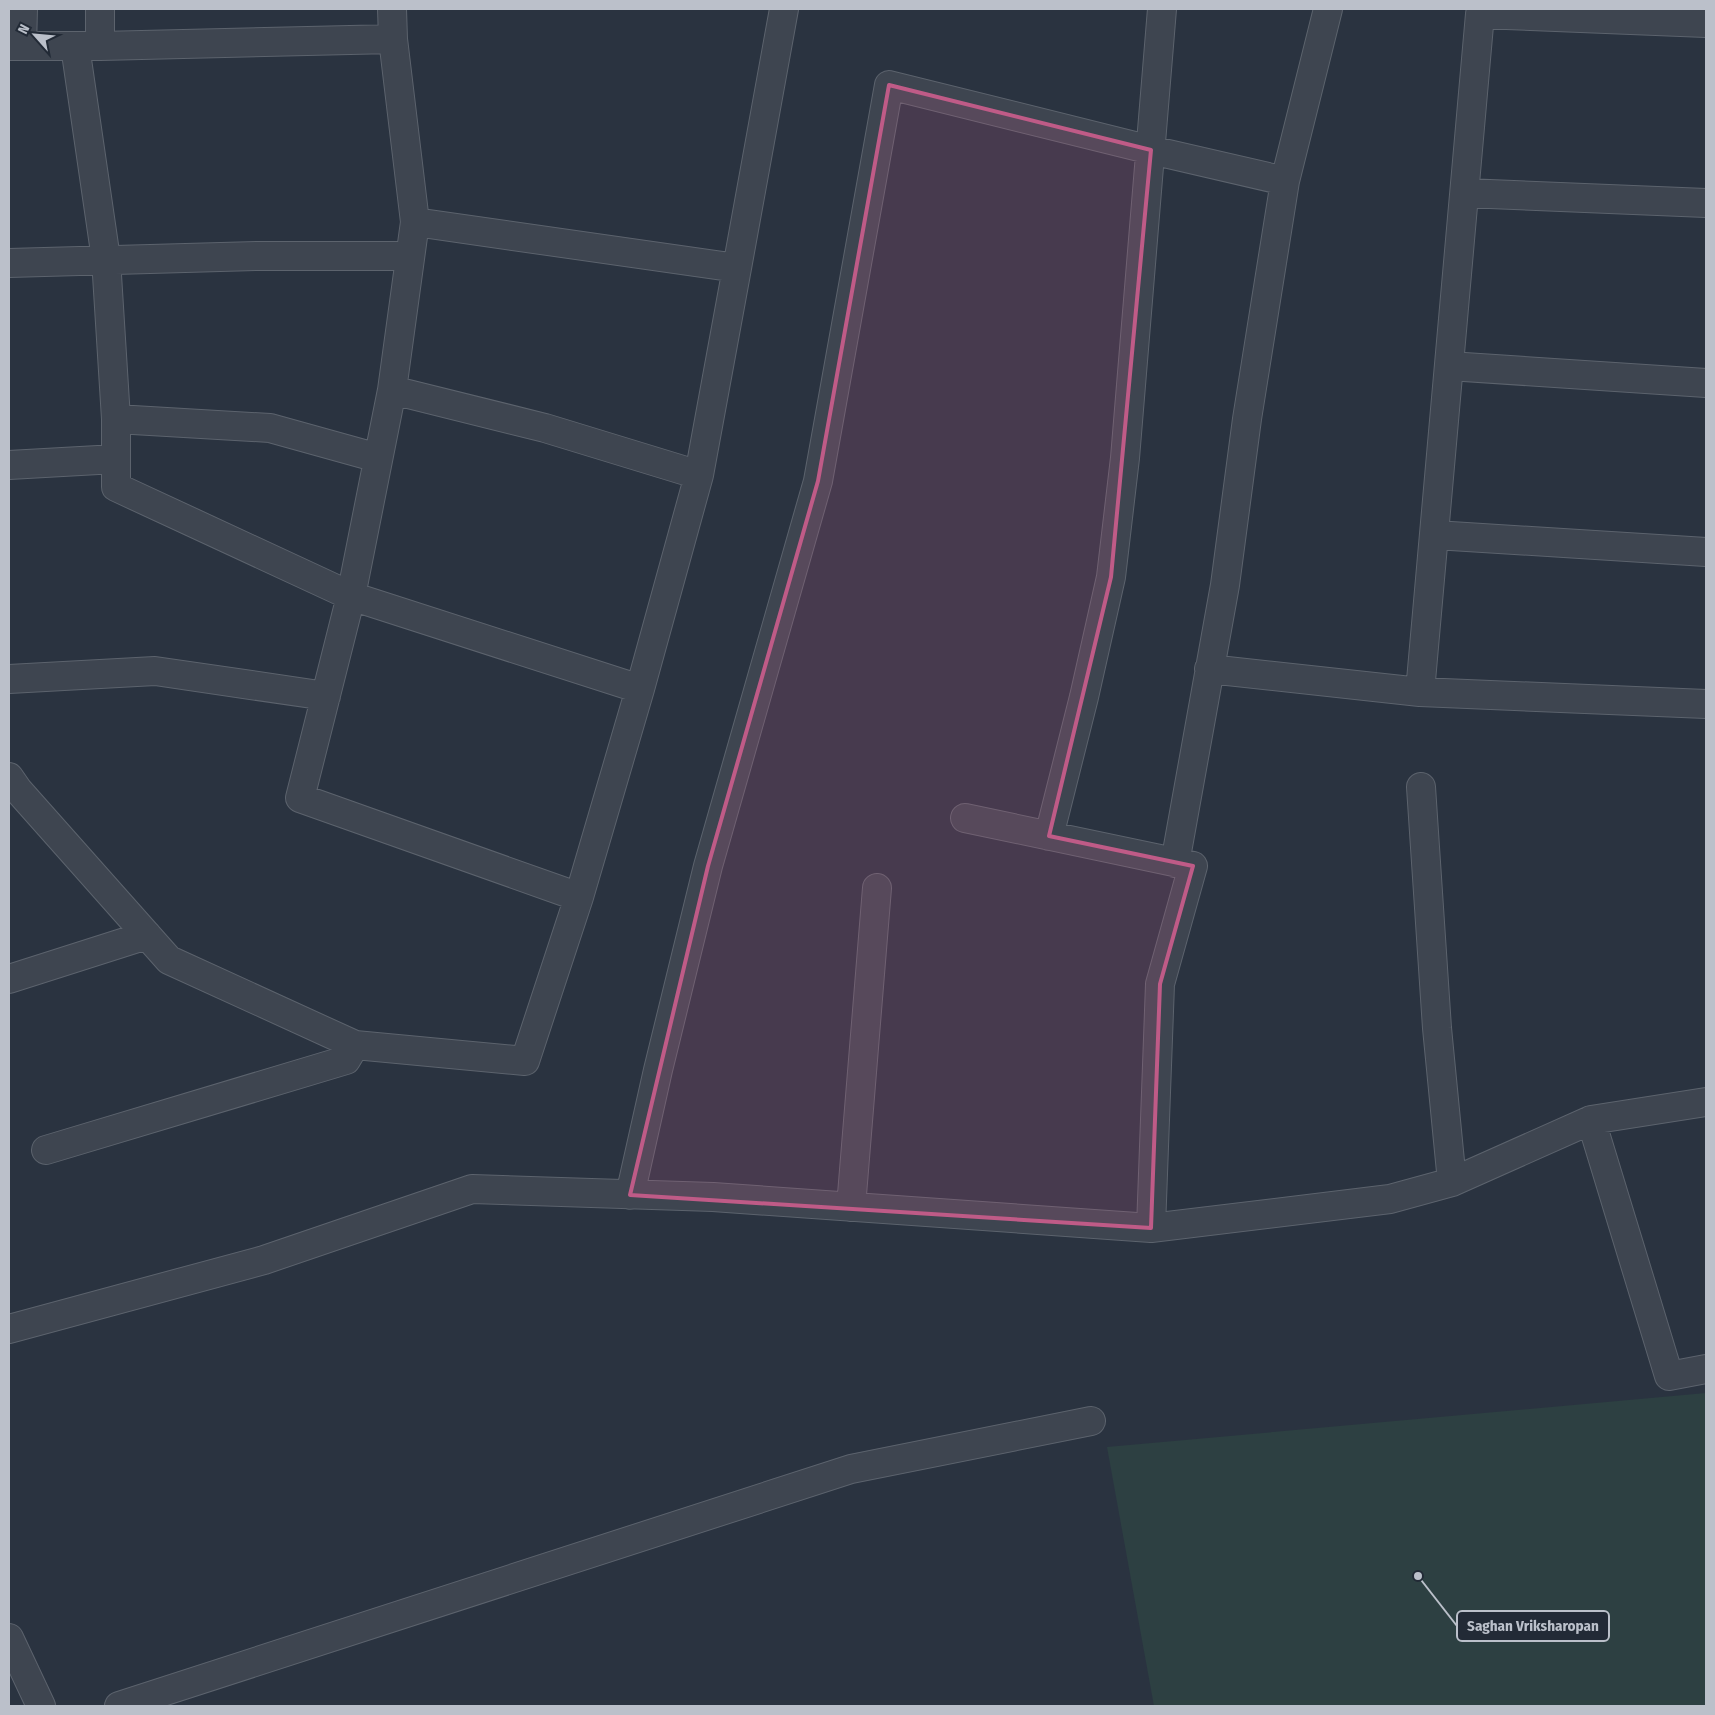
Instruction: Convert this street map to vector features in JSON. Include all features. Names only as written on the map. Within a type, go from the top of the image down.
[{"type":"street","points":[[23,9],[15,46],[393,39]]},
{"type":"street","points":[[100,9],[88,46],[106,259],[116,419],[116,487],[351,596],[640,689]]},
{"type":"street","points":[[392,9],[393,39],[415,222],[392,390],[351,596],[300,798],[579,897]]},
{"type":"street","points":[[12,787],[169,960],[354,1045],[525,1061],[579,897],[640,689],[698,474],[784,9]]},
{"type":"street","points":[[1049,836],[1084,697],[1111,578],[1125,458],[1162,9]]},
{"type":"street","points":[[1175,863],[1225,585],[1247,418],[1285,181],[1328,9]]},
{"type":"street","points":[[1420,692],[1480,14],[1706,23]]},
{"type":"street","points":[[630,1194],[708,866],[818,481],[889,85],[1285,181]]},
{"type":"street","points":[[1465,193],[1706,203]]},
{"type":"street","points":[[415,222],[737,268]]},
{"type":"street","points":[[9,262],[258,256],[410,256]]},
{"type":"street","points":[[1449,366],[1706,383]]},
{"type":"street","points":[[392,390],[545,428],[698,474]]},
{"type":"street","points":[[116,419],[270,428],[378,458]]},
{"type":"street","points":[[9,465],[116,459]]},
{"type":"street","points":[[1435,535],[1706,552]]},
{"type":"street","points":[[1209,669],[1420,692],[1706,704]]},
{"type":"street","points":[[9,679],[155,671],[326,696]]},
{"type":"street","points":[[1421,787],[1437,1028],[1452,1182]]},
{"type":"street","points":[[965,818],[1193,866],[1160,984],[1151,1228]]},
{"type":"street","points":[[851,1207],[877,888]]},
{"type":"street","points":[[9,979],[147,935]]},
{"type":"street","points":[[46,1150],[346,1060],[354,1045]]},
{"type":"street","points":[[9,1329],[264,1260],[472,1190],[713,1197],[1151,1228],[1390,1199],[1452,1182],[1591,1120],[1706,1102]]},
{"type":"street","points":[[1591,1120],[1669,1376],[1706,1369]]},
{"type":"street","points":[[119,1706],[851,1469],[1091,1421]]},
{"type":"street","points":[[9,1638],[41,1706]]},
{"type":"highlighted area","points":[[889,85],[1151,150],[1111,577],[1049,836],[1193,866],[1160,984],[1151,1228],[630,1195],[708,866],[818,481]]},
{"type":"shaded area","points":[[1706,1393],[1706,1706],[1154,1706],[1107,1447]]},
{"type":"place","name":"Saghan Vriksharopan","points":[[1418,1576]]}]
